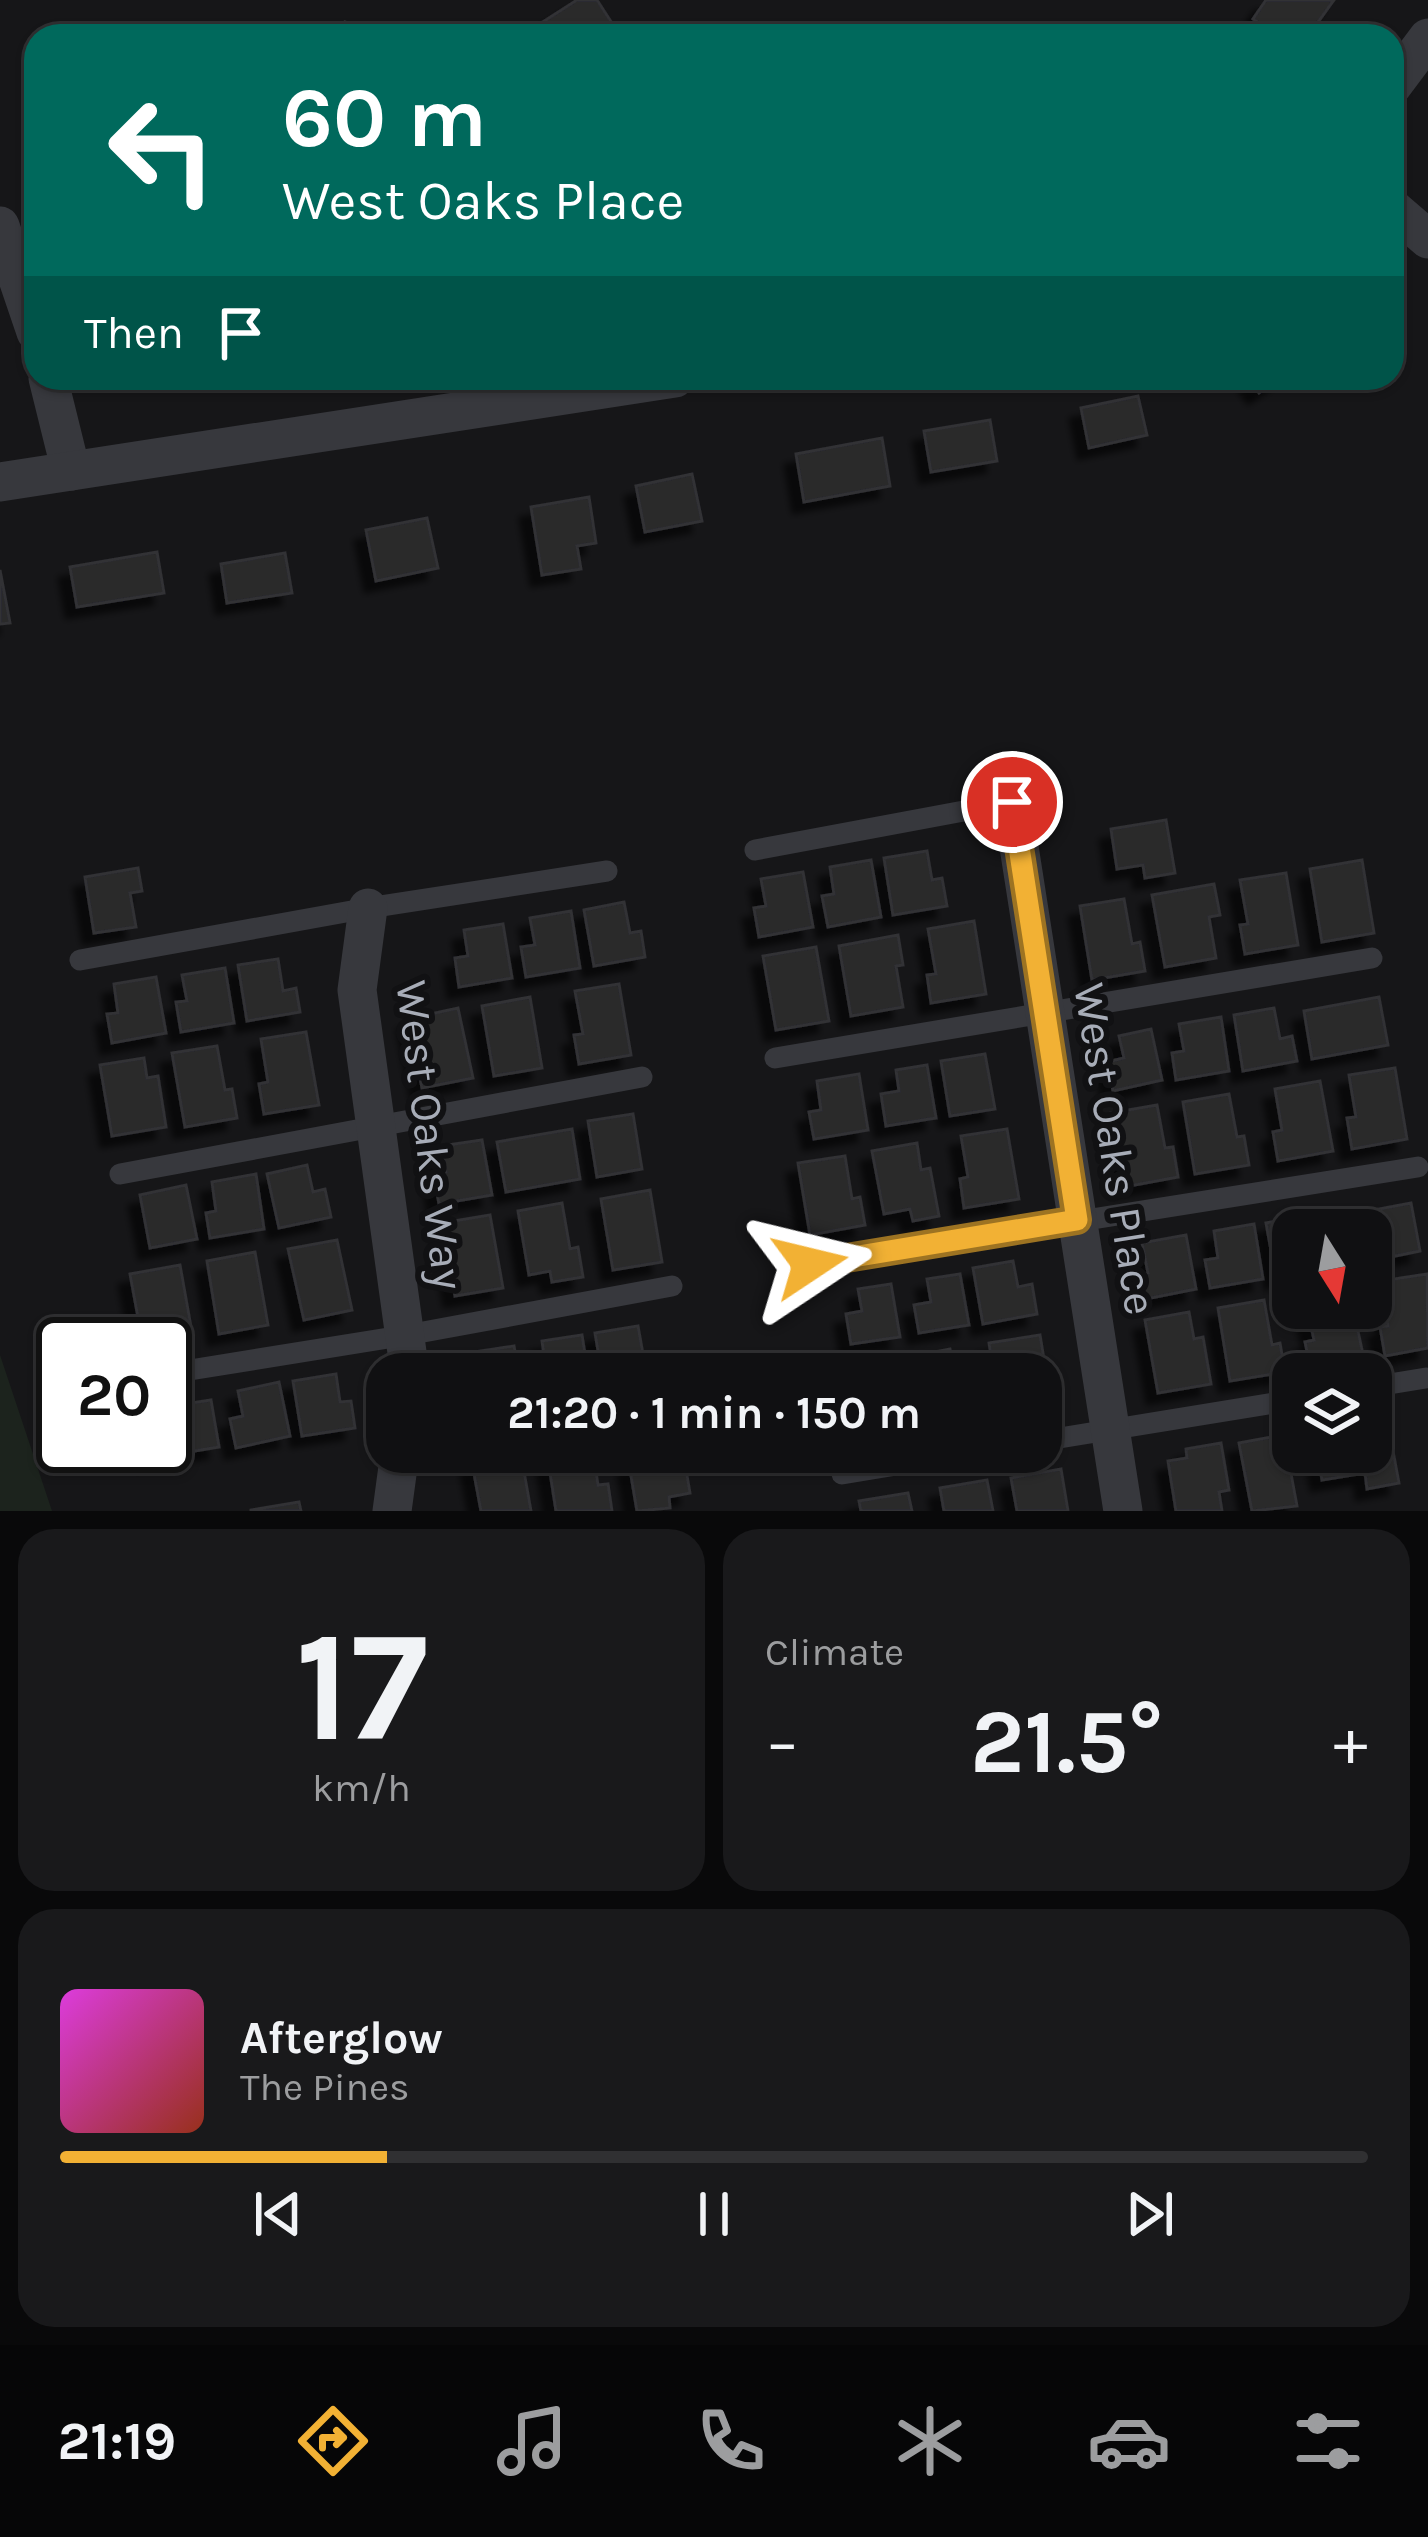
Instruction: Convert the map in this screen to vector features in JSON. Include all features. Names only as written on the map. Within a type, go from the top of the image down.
[{"type":"street","points":[[1404,70],[1428,38]]},
{"type":"street","points":[[1404,218],[1428,239]]},
{"type":"street","points":[[0,226],[24,297]]},
{"type":"street","points":[[51,390],[71,471]]},
{"type":"street","points":[[0,482],[597,390]]},
{"type":"street","name":"West Oaks Place","points":[[1012,802],[1123,1511]]},
{"type":"street","name":"West Oaks Way","points":[[368,908],[357,990],[409,1353]]},
{"type":"street","points":[[392,1511],[397,1473]]},
{"type":"lane","points":[[755,850],[1012,802]]},
{"type":"lane","points":[[80,960],[607,871]]},
{"type":"lane","points":[[775,1058],[1372,958]]},
{"type":"lane","points":[[120,1174],[642,1078]]},
{"type":"lane","points":[[810,1264],[1418,1167]]},
{"type":"lane","points":[[413,1353],[672,1286]]},
{"type":"lane","points":[[192,1372],[366,1358]]},
{"type":"lane","points":[[1392,1384],[1426,1378]]},
{"type":"lane","points":[[1062,1438],[1272,1403]]},
{"type":"lane","points":[[842,1474],[848,1473]]},
{"type":"shaded area","points":[[0,1355],[52,1511],[0,1511]]},
{"type":"building","points":[[577,0],[597,0],[613,24],[540,24]]},
{"type":"building","points":[[1266,0],[1334,0],[1317,24],[1260,24],[1253,19]]},
{"type":"building","points":[[1138,396],[1147,435],[1089,448],[1081,408]]},
{"type":"building","points":[[990,420],[997,461],[931,472],[924,431]]},
{"type":"building","points":[[882,438],[890,486],[804,502],[796,454]]},
{"type":"building","points":[[692,474],[702,521],[645,532],[636,486]]},
{"type":"building","points":[[589,497],[596,543],[577,546],[581,569],[542,575],[531,507]]},
{"type":"building","points":[[427,518],[438,568],[376,581],[366,530]]},
{"type":"building","points":[[157,552],[164,593],[77,607],[70,567]]},
{"type":"building","points":[[285,553],[292,593],[227,603],[221,564]]},
{"type":"building","points":[[0,570],[10,623],[0,624]]},
{"type":"building","points":[[1166,820],[1175,873],[1145,878],[1143,865],[1117,869],[1111,829]]},
{"type":"building","points":[[927,851],[932,880],[942,878],[947,906],[893,915],[884,858]]},
{"type":"building","points":[[871,860],[881,917],[828,927],[822,896],[834,894],[830,867]]},
{"type":"building","points":[[1362,860],[1374,933],[1322,942],[1310,869]]},
{"type":"building","points":[[138,868],[142,891],[130,893],[136,927],[94,933],[85,877]]},
{"type":"building","points":[[803,872],[813,927],[759,937],[754,908],[766,906],[761,879]]},
{"type":"building","points":[[1286,873],[1298,945],[1245,954],[1240,925],[1248,924],[1240,880]]},
{"type":"building","points":[[1214,884],[1220,915],[1209,917],[1216,958],[1165,967],[1152,895]]},
{"type":"building","points":[[1124,899],[1132,944],[1140,942],[1145,971],[1092,980],[1080,906]]},
{"type":"building","points":[[624,902],[630,933],[641,931],[645,957],[594,966],[584,910]]},
{"type":"building","points":[[571,911],[580,968],[526,977],[521,947],[535,945],[530,918]]},
{"type":"building","points":[[974,921],[986,994],[931,1003],[927,975],[936,974],[928,929]]},
{"type":"building","points":[[503,924],[512,978],[459,987],[455,958],[468,956],[464,930]]},
{"type":"building","points":[[898,935],[903,965],[896,966],[903,1007],[851,1016],[839,946]]},
{"type":"building","points":[[816,947],[829,1021],[776,1030],[763,956]]},
{"type":"building","points":[[278,959],[283,991],[296,988],[300,1012],[247,1021],[238,965]]},
{"type":"building","points":[[225,968],[234,1023],[181,1032],[176,1002],[187,1001],[182,975]]},
{"type":"building","points":[[156,977],[166,1033],[112,1043],[107,1014],[118,1013],[114,984]]},
{"type":"building","points":[[619,984],[631,1055],[579,1064],[574,1035],[583,1034],[575,991]]},
{"type":"building","points":[[530,997],[542,1068],[494,1076],[482,1006]]},
{"type":"building","points":[[1379,997],[1388,1045],[1312,1059],[1304,1011]]},
{"type":"building","points":[[458,1008],[473,1078],[422,1088],[408,1019]]},
{"type":"building","points":[[1274,1008],[1280,1039],[1292,1036],[1297,1061],[1243,1071],[1234,1015]]},
{"type":"building","points":[[1221,1017],[1229,1071],[1176,1080],[1172,1053],[1184,1051],[1179,1024]]},
{"type":"building","points":[[1151,1029],[1162,1080],[1113,1091],[1107,1062],[1124,1058],[1119,1036]]},
{"type":"building","points":[[306,1032],[319,1105],[264,1114],[259,1084],[268,1082],[261,1039]]},
{"type":"building","points":[[217,1046],[225,1090],[232,1089],[237,1118],[185,1127],[172,1053]]},
{"type":"building","points":[[985,1054],[995,1109],[950,1116],[941,1061]]},
{"type":"building","points":[[144,1058],[147,1078],[158,1076],[166,1127],[112,1136],[100,1065]]},
{"type":"building","points":[[927,1065],[936,1118],[886,1126],[881,1094],[899,1091],[896,1070]]},
{"type":"building","points":[[1395,1068],[1407,1139],[1352,1149],[1347,1118],[1356,1117],[1349,1075]]},
{"type":"building","points":[[859,1074],[868,1130],[814,1139],[809,1112],[821,1110],[817,1081]]},
{"type":"building","points":[[1320,1081],[1333,1151],[1278,1161],[1273,1132],[1282,1130],[1275,1089]]},
{"type":"building","points":[[1229,1094],[1237,1137],[1244,1136],[1249,1165],[1195,1174],[1183,1102]]},
{"type":"building","points":[[1157,1105],[1165,1148],[1173,1147],[1178,1177],[1124,1187],[1111,1113]]},
{"type":"building","points":[[633,1114],[642,1169],[597,1177],[588,1121]]},
{"type":"building","points":[[572,1129],[580,1179],[506,1192],[497,1142]]},
{"type":"building","points":[[1007,1129],[1019,1199],[964,1208],[960,1179],[968,1177],[961,1136]]},
{"type":"building","points":[[482,1140],[492,1195],[439,1204],[434,1175],[446,1172],[441,1146]]},
{"type":"building","points":[[917,1143],[921,1170],[930,1168],[939,1216],[913,1221],[910,1209],[884,1214],[872,1151]]},
{"type":"building","points":[[845,1156],[852,1199],[860,1197],[865,1225],[810,1235],[798,1163]]},
{"type":"building","points":[[307,1165],[313,1192],[325,1189],[331,1217],[279,1228],[267,1174]]},
{"type":"building","points":[[256,1174],[264,1229],[210,1238],[206,1213],[216,1211],[212,1182]]},
{"type":"building","points":[[186,1185],[197,1239],[150,1248],[140,1195]]},
{"type":"building","points":[[650,1190],[662,1262],[613,1270],[601,1199]]},
{"type":"building","points":[[562,1203],[570,1249],[578,1247],[583,1277],[552,1282],[550,1271],[529,1275],[518,1211]]},
{"type":"building","points":[[1411,1203],[1420,1251],[1392,1257],[1392,1209],[1379,1209]]},
{"type":"building","points":[[490,1215],[503,1288],[455,1296],[442,1223]]},
{"type":"building","points":[[1272,1222],[1272,1256],[1266,1223]]},
{"type":"building","points":[[1254,1224],[1263,1279],[1210,1288],[1205,1260],[1218,1258],[1214,1231]]},
{"type":"building","points":[[1186,1235],[1196,1289],[1141,1300],[1137,1275],[1148,1273],[1142,1243]]},
{"type":"building","points":[[337,1240],[352,1310],[304,1320],[288,1249]]},
{"type":"building","points":[[255,1252],[268,1325],[219,1334],[207,1261]]},
{"type":"building","points":[[1013,1261],[1018,1287],[1032,1284],[1037,1314],[983,1324],[973,1268]]},
{"type":"building","points":[[180,1265],[189,1317],[138,1317],[130,1274]]},
{"type":"building","points":[[960,1274],[969,1325],[919,1333],[914,1305],[931,1302],[927,1279]]},
{"type":"building","points":[[1427,1274],[1428,1348],[1384,1353],[1380,1329],[1392,1329],[1392,1279]]},
{"type":"building","points":[[891,1284],[900,1337],[851,1344],[846,1314],[862,1311],[858,1289]]},
{"type":"building","points":[[1264,1300],[1272,1345],[1280,1343],[1282,1353],[1272,1353],[1272,1374],[1230,1381],[1218,1308]]},
{"type":"building","points":[[1189,1312],[1194,1339],[1203,1337],[1211,1384],[1158,1393],[1145,1320]]},
{"type":"building","points":[[638,1326],[643,1353],[598,1353],[595,1333]]},
{"type":"building","points":[[1312,1329],[1358,1329],[1363,1353],[1307,1353],[1305,1342],[1314,1340]]},
{"type":"building","points":[[582,1335],[585,1353],[544,1353],[542,1341]]},
{"type":"building","points":[[1040,1335],[1043,1353],[991,1353],[989,1343]]},
{"type":"building","points":[[514,1346],[515,1353],[474,1353]]},
{"type":"building","points":[[336,1374],[340,1402],[351,1401],[355,1428],[302,1436],[293,1381]]},
{"type":"building","points":[[279,1382],[290,1436],[236,1448],[230,1419],[243,1416],[238,1391]]},
{"type":"building","points":[[211,1400],[219,1447],[192,1451],[192,1403]]},
{"type":"building","points":[[1272,1437],[1272,1473],[1291,1473],[1297,1506],[1252,1511],[1239,1443]]},
{"type":"building","points":[[1221,1443],[1229,1490],[1219,1492],[1222,1511],[1176,1511],[1168,1461],[1187,1458],[1186,1449]]},
{"type":"building","points":[[1392,1446],[1399,1483],[1367,1489],[1365,1473],[1392,1473]]},
{"type":"building","points":[[474,1473],[524,1473],[531,1511],[481,1511]]},
{"type":"building","points":[[550,1473],[596,1473],[598,1485],[608,1484],[612,1511],[556,1511]]},
{"type":"building","points":[[631,1473],[687,1473],[690,1493],[669,1497],[670,1508],[637,1511]]},
{"type":"building","points":[[1062,1473],[1068,1511],[1017,1511],[1011,1478]]},
{"type":"building","points":[[1321,1473],[1365,1473],[1322,1480]]},
{"type":"building","points":[[987,1480],[993,1511],[944,1511],[940,1488]]},
{"type":"building","points":[[908,1493],[912,1511],[861,1511],[859,1501]]},
{"type":"building","points":[[299,1502],[301,1511],[251,1511],[251,1510]]},
{"type":"route","points":[[810,1264],[1077,1220],[1012,802]]}]
